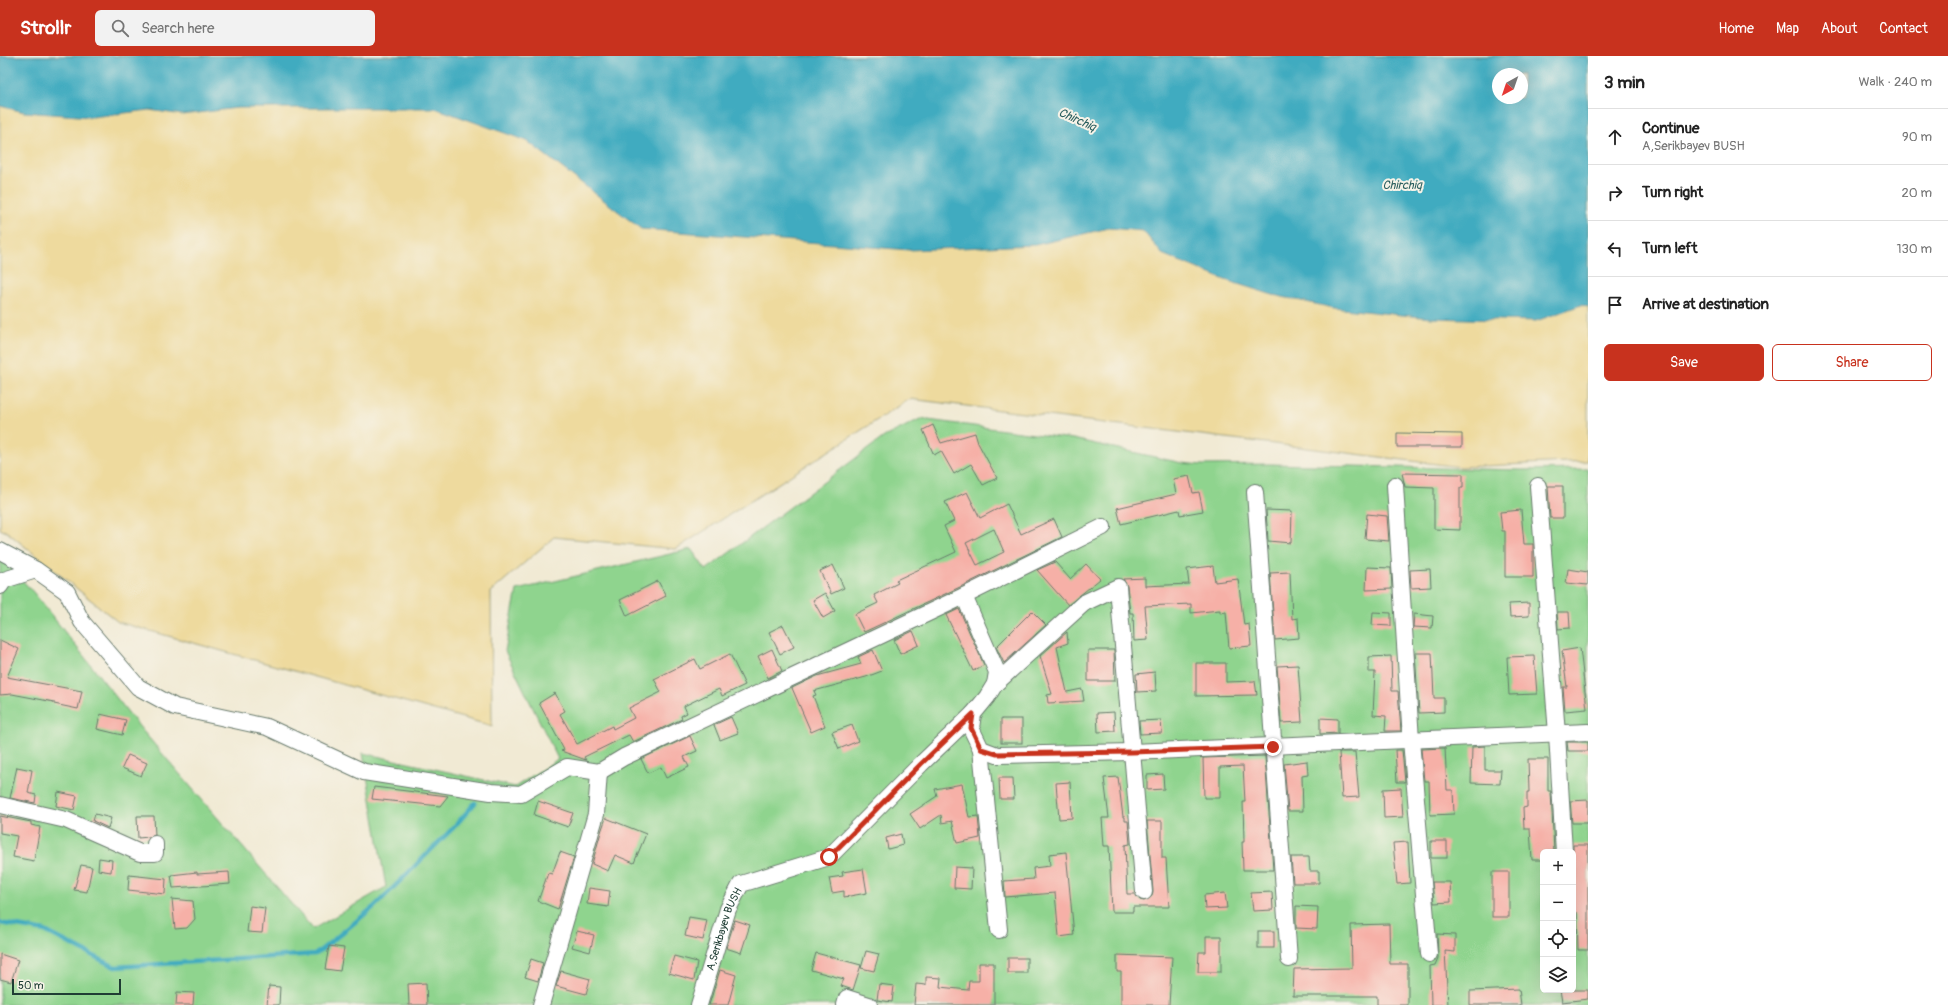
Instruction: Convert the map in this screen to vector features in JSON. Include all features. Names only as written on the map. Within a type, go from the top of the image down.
[{"type":"street","points":[[1395,485],[1411,740],[1428,954]]},
{"type":"street","points":[[1538,486],[1557,734],[1564,849]]},
{"type":"street","points":[[1255,492],[1289,959]]},
{"type":"street","points":[[0,551],[36,570],[67,592],[82,622],[138,687],[175,707],[267,727],[364,772],[490,792],[521,794],[567,767],[599,772],[624,757],[964,596],[1103,527]]},
{"type":"street","points":[[0,586],[4,580],[36,570]]},
{"type":"street","name":"A,Serikbayev BUSH","points":[[699,1005],[728,909],[740,884],[829,857],[973,714],[987,697],[995,684],[1084,603],[1118,587],[1132,752]]},
{"type":"street","points":[[964,596],[997,672],[995,684]]},
{"type":"street","points":[[973,714],[971,728],[981,749],[998,930]]},
{"type":"street","points":[[981,749],[997,754],[1132,752],[1588,732]]},
{"type":"street","points":[[1132,752],[1144,892]]},
{"type":"street","points":[[541,1005],[596,814],[599,772]]},
{"type":"street","points":[[0,805],[66,820],[140,853],[155,853],[155,844]]},
{"type":"street","points":[[845,1005],[847,998],[868,1005]]},
{"type":"green space","points":[[920,419],[1073,439],[1182,463],[1202,465],[1270,464],[1521,470],[1588,469],[1588,1005],[0,1005],[0,556],[34,593],[142,730],[313,929],[386,887],[363,753],[515,787],[558,759],[505,651],[517,590],[691,549],[706,570],[884,437]]},
{"type":"sand","points":[[0,56],[1588,56],[1588,461],[1461,467],[910,399],[676,549],[554,537],[491,592],[492,726],[118,622],[7,532],[0,529]]},
{"type":"water","name":"Chirchiq","points":[[0,56],[1588,56],[1588,307],[1581,305],[1536,321],[1431,318],[1334,308],[1273,295],[1225,280],[1162,254],[1143,231],[1109,228],[1035,245],[909,250],[641,229],[527,141],[435,108],[237,108],[183,115],[149,110],[92,117],[24,112],[0,106]]},
{"type":"building","points":[[933,425],[941,443],[975,433],[978,443],[997,478],[983,485],[971,464],[954,474],[941,451],[934,455],[923,430]]},
{"type":"building","points":[[1397,433],[1462,434],[1462,447],[1397,447]]},
{"type":"building","points":[[1402,473],[1463,474],[1463,488],[1460,488],[1460,530],[1434,529],[1434,488],[1405,487]]},
{"type":"building","points":[[1189,476],[1193,493],[1199,492],[1203,511],[1180,515],[1179,510],[1121,524],[1117,508],[1176,494],[1173,479]]},
{"type":"building","points":[[1548,486],[1563,486],[1563,518],[1550,518]]},
{"type":"building","points":[[967,492],[980,518],[1007,504],[1021,534],[1054,519],[1062,537],[864,632],[855,614],[878,603],[874,595],[898,583],[896,580],[956,552],[944,526],[954,521],[945,502]],"holes":[[[994,529],[1004,552],[977,565],[966,543]]]},
{"type":"building","points":[[1266,510],[1292,511],[1291,543],[1268,541]]},
{"type":"building","points":[[1521,510],[1524,544],[1533,544],[1533,577],[1505,577],[1505,531],[1502,531],[1500,512]]},
{"type":"building","points":[[1367,514],[1387,516],[1389,541],[1365,539]]},
{"type":"building","points":[[1055,562],[1070,579],[1086,564],[1100,579],[1068,605],[1037,570]]},
{"type":"building","points":[[833,565],[844,588],[831,594],[820,571]]},
{"type":"building","points":[[1213,566],[1215,582],[1238,579],[1244,625],[1249,624],[1251,646],[1229,648],[1226,612],[1220,613],[1220,610],[1191,613],[1191,604],[1145,606],[1148,640],[1134,641],[1133,613],[1130,613],[1127,586],[1123,579],[1145,578],[1145,586],[1189,584],[1187,569]]},
{"type":"building","points":[[1367,567],[1391,568],[1392,589],[1366,590]]},
{"type":"building","points":[[1430,569],[1431,587],[1411,588],[1410,570]]},
{"type":"building","points":[[1568,569],[1588,572],[1588,585],[1566,583]]},
{"type":"building","points":[[1290,572],[1292,619],[1298,618],[1299,638],[1275,640],[1270,573]]},
{"type":"building","points":[[658,581],[666,596],[627,616],[620,600]]},
{"type":"building","points":[[825,593],[835,611],[823,618],[813,600]]},
{"type":"building","points":[[1529,603],[1529,616],[1510,617],[1509,604]]},
{"type":"building","points":[[959,609],[984,665],[973,671],[946,615]]},
{"type":"building","points":[[1032,611],[1046,625],[1004,663],[996,647]]},
{"type":"building","points":[[1373,612],[1391,613],[1391,626],[1372,625]]},
{"type":"building","points":[[1557,612],[1569,612],[1570,628],[1558,629]]},
{"type":"building","points":[[1414,614],[1433,616],[1432,628],[1413,627]]},
{"type":"building","points":[[783,625],[794,647],[780,654],[769,632]]},
{"type":"building","points":[[913,631],[919,645],[900,654],[894,640]]},
{"type":"building","points":[[1067,632],[1068,643],[1057,647],[1067,692],[1082,689],[1084,701],[1048,703],[1047,695],[1052,694],[1040,656]]},
{"type":"building","points":[[0,640],[19,649],[7,677],[82,691],[78,709],[54,704],[54,702],[12,694],[0,695]]},
{"type":"building","points":[[1580,648],[1587,709],[1565,711],[1563,687],[1567,687],[1562,651]]},
{"type":"building","points":[[772,649],[782,671],[768,678],[758,656]]},
{"type":"building","points":[[873,650],[882,671],[866,677],[814,691],[816,695],[813,696],[825,726],[811,732],[792,688],[817,676],[861,664],[858,657]]},
{"type":"building","points":[[1088,650],[1114,650],[1115,681],[1088,681]]},
{"type":"building","points":[[1415,653],[1432,653],[1434,698],[1444,698],[1444,712],[1419,713]]},
{"type":"building","points":[[730,654],[745,685],[722,696],[719,689],[684,706],[687,713],[681,716],[682,719],[633,742],[629,735],[584,757],[586,760],[561,751],[564,750],[539,703],[555,693],[565,711],[560,714],[577,744],[612,726],[613,729],[634,718],[629,708],[661,692],[654,679],[695,659],[700,669]]},
{"type":"building","points":[[1391,656],[1392,691],[1398,691],[1401,731],[1385,731],[1386,716],[1373,715],[1375,672],[1369,672],[1369,657]]},
{"type":"building","points":[[1534,656],[1537,694],[1509,695],[1507,657]]},
{"type":"building","points":[[1196,663],[1226,663],[1226,682],[1255,681],[1257,695],[1196,696]]},
{"type":"building","points":[[1298,665],[1302,722],[1281,723],[1277,666]]},
{"type":"building","points":[[1155,672],[1156,691],[1137,692],[1136,674]]},
{"type":"building","points":[[1114,712],[1115,731],[1098,732],[1097,713]]},
{"type":"building","points":[[100,714],[126,720],[122,735],[97,729]]},
{"type":"building","points":[[731,717],[738,733],[720,740],[714,725]]},
{"type":"building","points":[[1320,718],[1338,719],[1338,733],[1320,734]]},
{"type":"building","points":[[1001,719],[1022,719],[1022,743],[1001,743]]},
{"type":"building","points":[[1161,720],[1162,733],[1140,734],[1139,721]]},
{"type":"building","points":[[852,725],[858,741],[839,749],[832,732]]},
{"type":"building","points":[[690,736],[697,751],[684,757],[689,767],[666,778],[661,767],[648,773],[641,759]]},
{"type":"building","points":[[1567,742],[1588,742],[1588,751],[1568,751]]},
{"type":"building","points":[[1485,746],[1485,770],[1501,770],[1500,784],[1471,783],[1472,747]]},
{"type":"building","points":[[1445,748],[1447,790],[1453,790],[1454,814],[1430,815],[1429,781],[1424,781],[1421,749]]},
{"type":"building","points":[[1395,750],[1402,750],[1405,782],[1397,782]]},
{"type":"building","points":[[1339,752],[1355,752],[1359,797],[1342,798]]},
{"type":"building","points":[[128,755],[147,763],[141,776],[122,768]]},
{"type":"building","points":[[1265,756],[1273,870],[1243,870],[1243,802],[1245,802],[1243,766],[1220,767],[1220,798],[1204,798],[1203,758]]},
{"type":"building","points":[[1528,759],[1548,759],[1548,791],[1551,791],[1554,849],[1540,849],[1540,860],[1532,860],[1530,829],[1524,829],[1523,808],[1527,807],[1527,792],[1529,792]]},
{"type":"building","points":[[1307,761],[1308,775],[1302,776],[1303,811],[1288,811],[1284,764]]},
{"type":"building","points":[[17,767],[32,770],[28,793],[36,795],[35,803],[10,798]]},
{"type":"building","points":[[1163,774],[1164,789],[1147,790],[1147,775]]},
{"type":"building","points":[[1118,777],[1123,817],[1125,817],[1125,821],[1128,821],[1130,844],[1125,845],[1127,894],[1135,894],[1140,900],[1144,901],[1152,896],[1153,891],[1147,821],[1162,821],[1162,858],[1166,858],[1169,907],[1133,907],[1133,912],[1112,912],[1109,846],[1104,846],[1102,818],[1109,818],[1104,778]]},
{"type":"building","points":[[999,778],[1013,778],[1014,799],[1000,799]]},
{"type":"building","points":[[1070,782],[1072,818],[1059,819],[1056,783]]},
{"type":"building","points":[[962,784],[969,817],[978,816],[980,838],[957,843],[952,821],[942,823],[941,815],[920,829],[910,814],[937,796],[935,789]]},
{"type":"building","points":[[374,787],[448,796],[440,806],[372,799]]},
{"type":"building","points":[[1401,788],[1403,817],[1384,818],[1383,789]]},
{"type":"building","points":[[58,792],[77,796],[74,810],[56,806]]},
{"type":"building","points":[[1588,800],[1588,823],[1572,823],[1570,801]]},
{"type":"building","points":[[538,801],[573,813],[568,827],[534,815]]},
{"type":"building","points":[[95,814],[111,818],[108,828],[93,821]]},
{"type":"building","points":[[0,816],[31,822],[31,825],[40,827],[34,861],[13,857],[17,836],[0,833]]},
{"type":"building","points":[[137,816],[154,816],[155,835],[138,838]]},
{"type":"building","points":[[606,818],[646,834],[634,863],[615,855],[608,871],[592,864]]},
{"type":"building","points":[[901,834],[903,845],[888,849],[886,838]]},
{"type":"building","points":[[1431,841],[1447,841],[1447,858],[1431,858]]},
{"type":"building","points":[[1408,842],[1410,883],[1397,884],[1393,843]]},
{"type":"building","points":[[1573,845],[1588,845],[1588,950],[1578,950],[1576,913],[1576,849],[1573,849]]},
{"type":"building","points":[[560,852],[574,857],[558,909],[538,901],[548,873],[552,874]]},
{"type":"building","points":[[1066,852],[1074,935],[1059,937],[1055,893],[1005,897],[1004,881],[1034,879],[1033,868],[1050,866],[1049,854]]},
{"type":"building","points":[[1291,857],[1309,857],[1310,871],[1319,871],[1319,883],[1293,883]]},
{"type":"building","points":[[99,858],[112,860],[111,872],[98,870]]},
{"type":"building","points":[[81,865],[92,867],[87,892],[74,890]]},
{"type":"building","points":[[955,867],[972,868],[971,889],[954,888]]},
{"type":"building","points":[[863,869],[867,893],[844,897],[844,891],[832,893],[829,878],[843,876],[842,872]]},
{"type":"building","points":[[197,872],[197,874],[229,872],[230,884],[173,888],[171,875]]},
{"type":"building","points":[[1492,872],[1509,872],[1509,917],[1492,917]]},
{"type":"building","points":[[129,875],[166,879],[165,894],[128,890]]},
{"type":"building","points":[[1432,882],[1450,882],[1451,902],[1434,903]]},
{"type":"building","points":[[589,888],[610,891],[608,907],[587,904]]},
{"type":"building","points":[[1272,892],[1273,910],[1253,911],[1251,893]]},
{"type":"building","points":[[1225,893],[1227,908],[1205,909],[1204,895]]},
{"type":"building","points":[[172,899],[193,901],[195,919],[187,928],[175,929]]},
{"type":"building","points":[[250,906],[265,908],[262,933],[247,932]]},
{"type":"building","points":[[1296,906],[1318,907],[1317,929],[1296,928]]},
{"type":"building","points":[[689,917],[707,920],[703,940],[685,936]]},
{"type":"building","points":[[735,920],[750,925],[741,953],[726,948]]},
{"type":"building","points":[[1389,924],[1390,964],[1408,964],[1408,1005],[1377,1005],[1377,996],[1293,996],[1294,969],[1352,968],[1351,925]]},
{"type":"building","points":[[577,931],[594,935],[590,952],[572,947]]},
{"type":"building","points":[[1258,931],[1274,931],[1274,948],[1258,948]]},
{"type":"building","points":[[1437,934],[1455,935],[1455,952],[1445,951],[1448,1005],[1431,1005],[1430,966],[1435,965],[1438,958]]},
{"type":"building","points":[[1206,936],[1221,936],[1221,972],[1198,972],[1199,952],[1206,952]]},
{"type":"building","points":[[329,946],[344,948],[340,971],[325,969]]},
{"type":"building","points":[[866,951],[879,954],[874,971],[861,968]]},
{"type":"building","points":[[816,953],[861,965],[853,990],[841,986],[844,979],[811,970]]},
{"type":"building","points":[[0,954],[18,960],[11,982],[0,979]]},
{"type":"building","points":[[1117,955],[1172,957],[1169,1005],[1121,1005],[1121,972],[1117,972]]},
{"type":"building","points":[[674,956],[697,962],[694,980],[669,973]]},
{"type":"building","points":[[1008,958],[1027,958],[1027,973],[1008,973]]},
{"type":"building","points":[[531,959],[543,963],[538,981],[525,977]]},
{"type":"building","points":[[979,963],[994,963],[994,1005],[914,1005],[916,984],[926,985],[926,977],[941,978],[940,987],[968,990],[969,981],[979,981]]},
{"type":"building","points":[[720,970],[736,975],[728,1005],[709,1005]]},
{"type":"building","points":[[561,971],[590,979],[586,994],[556,986]]},
{"type":"building","points":[[426,983],[427,1005],[409,1005],[408,984]]},
{"type":"building","points":[[879,984],[894,986],[892,1002],[877,1000]]},
{"type":"building","points":[[269,986],[280,987],[279,1005],[267,1005]]},
{"type":"building","points":[[1519,989],[1521,1005],[1470,1005],[1470,991]]},
{"type":"building","points":[[1576,990],[1588,990],[1588,999],[1562,1002],[1560,993],[1576,993]]},
{"type":"building","points":[[177,992],[194,993],[193,1005],[176,1005]]},
{"type":"waterway","points":[[0,923],[45,931],[115,967],[316,954],[375,906],[453,828],[475,803]]},
{"type":"route","points":[[829,857],[973,714],[971,728],[981,749],[997,754],[1132,752],[1273,747]]}]
